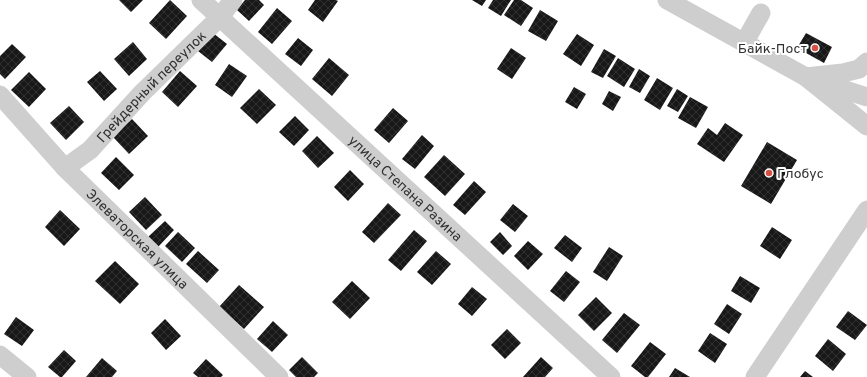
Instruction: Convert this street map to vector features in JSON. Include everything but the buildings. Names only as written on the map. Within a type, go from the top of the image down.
[{"type":"street","name":"улица Степана Разина","points":[[201,0],[611,377]]},
{"type":"street","name":"Грейдерный переулок","points":[[65,168],[90,150],[142,93],[220,17],[233,0]]},
{"type":"street","points":[[667,0],[695,7],[744,43],[806,78],[867,126]]},
{"type":"street","points":[[744,43],[761,13]]},
{"type":"street","points":[[806,78],[860,69],[867,62]]},
{"type":"street","points":[[806,78],[867,97]]},
{"type":"street","name":"Элеваторская улица","points":[[0,95],[65,168],[279,377]]},
{"type":"street","points":[[755,377],[867,210]]},
{"type":"street","points":[[0,355],[26,377]]},
{"type":"place","name":"Байк-Пост","points":[[815,48]]},
{"type":"place","name":"Глобус","points":[[769,173]]}]
